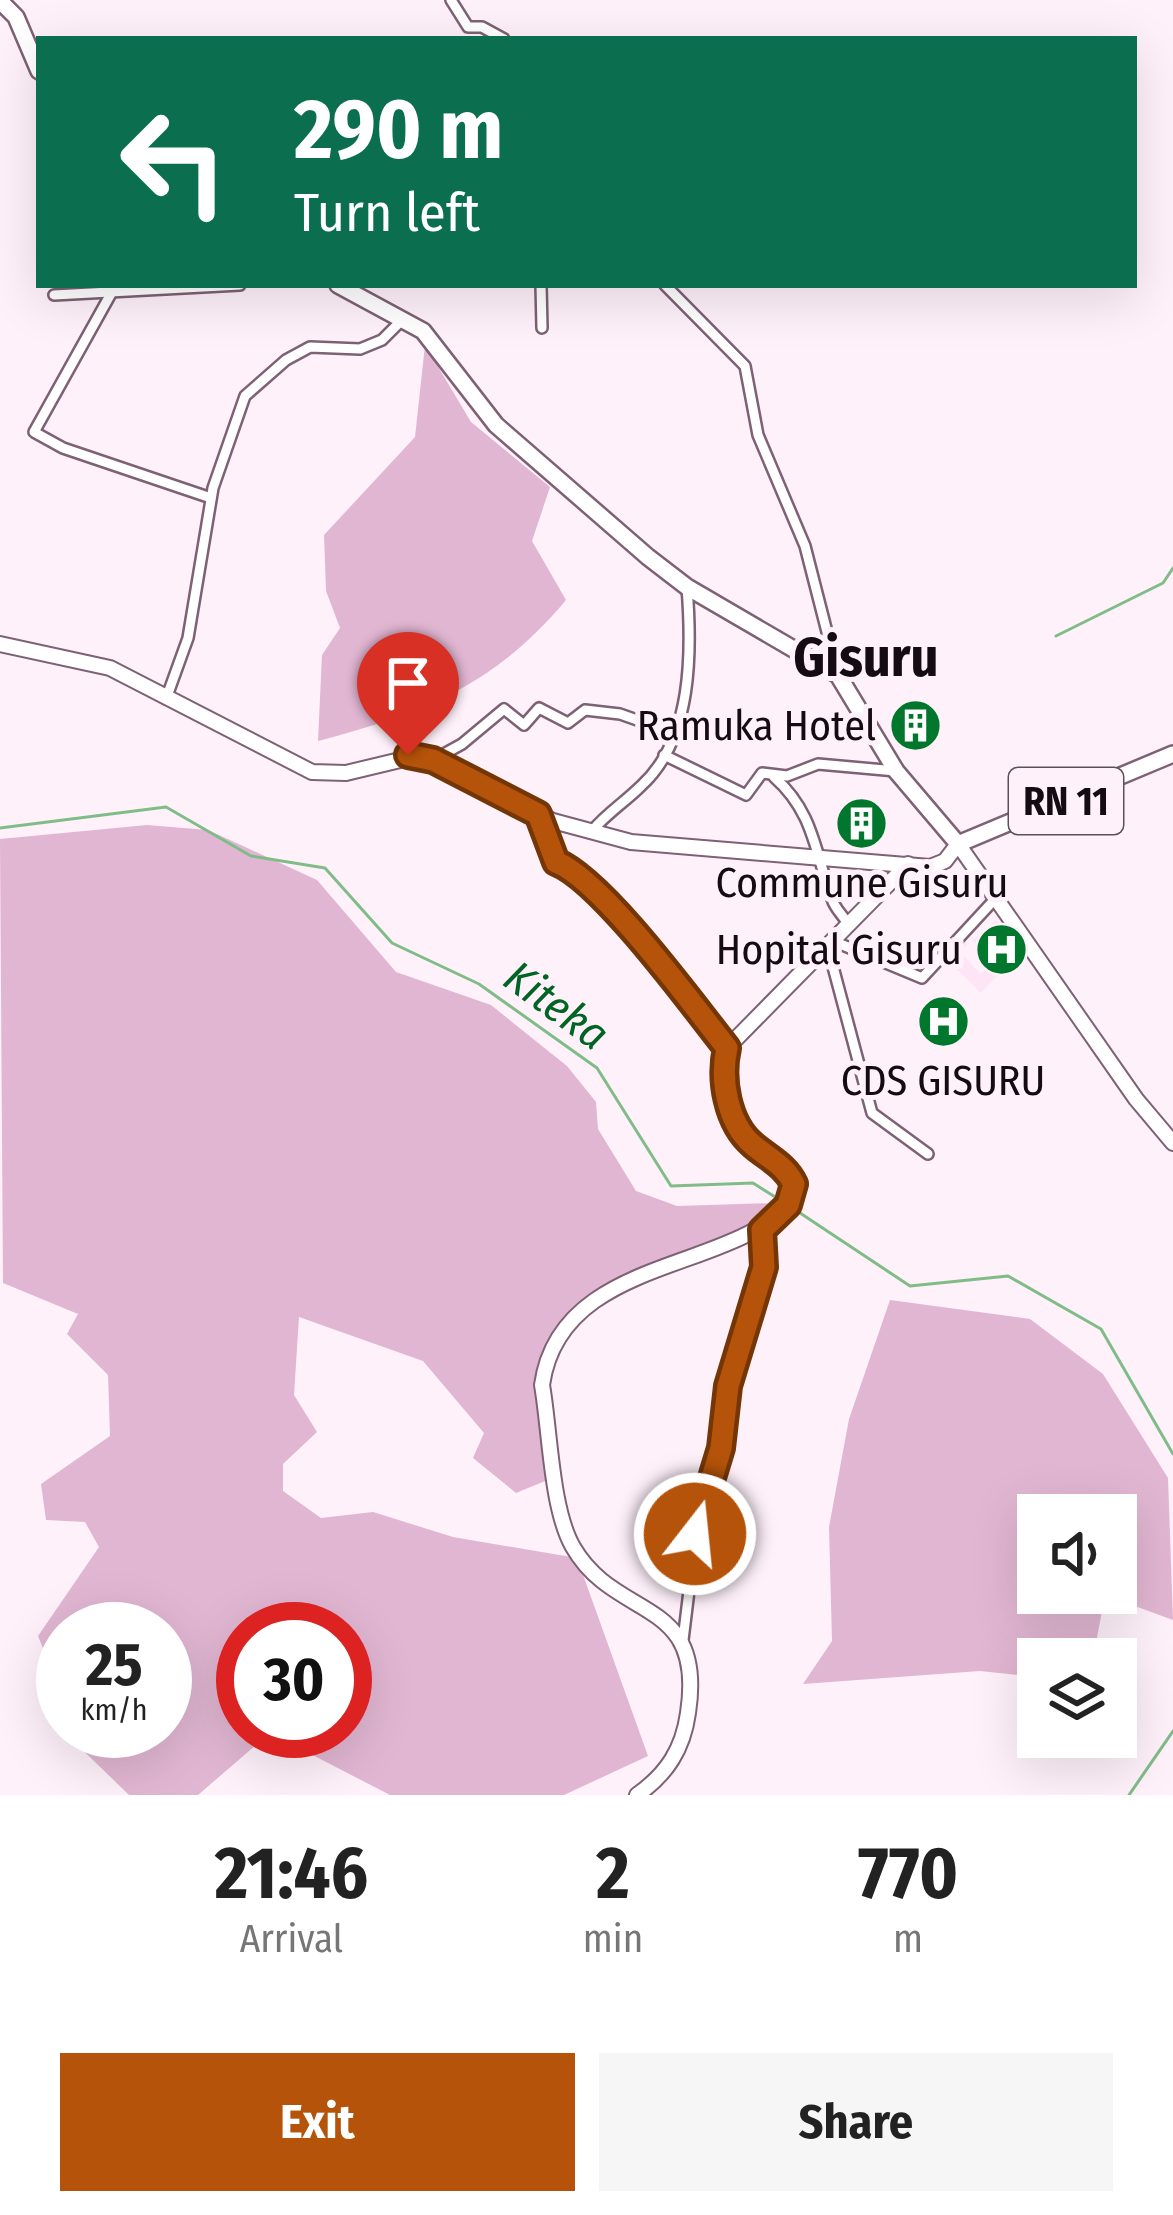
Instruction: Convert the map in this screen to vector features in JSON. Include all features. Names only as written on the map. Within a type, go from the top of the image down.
[{"type":"main road","points":[[0,1],[16,16],[36,64]]},
{"type":"main road","points":[[343,288],[428,336],[496,425],[598,518],[687,587],[838,675],[896,771],[1019,925],[1136,1100],[1173,1143]]},
{"type":"main road","points":[[0,644],[84,658],[312,772],[346,773],[408,755],[433,760],[538,814],[632,842],[939,866],[958,844]]},
{"type":"main road","name":"RN 11","points":[[958,844],[1173,754]]},
{"type":"main road","points":[[637,1795],[662,1775],[686,1729],[692,1667],[683,1640],[595,1574],[570,1543],[542,1385],[545,1364],[575,1320],[608,1292],[669,1262],[762,1230],[788,1205],[794,1184],[783,1167],[742,1134],[724,1085],[727,1048],[767,1002],[908,864]]},
{"type":"street","points":[[451,0],[468,27],[482,27],[498,36]]},
{"type":"street","points":[[54,295],[164,288]]},
{"type":"street","points":[[542,288],[542,328]]},
{"type":"street","points":[[668,288],[745,366],[758,435],[805,546],[838,675]]},
{"type":"street","points":[[113,290],[34,432],[63,448],[211,498]]},
{"type":"street","points":[[166,699],[188,638],[211,498],[245,396],[310,347],[360,349],[382,340],[401,321]]},
{"type":"street","points":[[592,830],[616,803],[643,786],[674,733],[691,646],[687,587]]},
{"type":"street","points":[[433,760],[504,709],[524,725],[539,709],[568,723],[585,710],[620,714],[674,733]]},
{"type":"street","points":[[664,755],[746,795],[767,772]]},
{"type":"street","points":[[767,772],[787,776],[818,764],[896,771]]},
{"type":"street","points":[[767,772],[803,809],[823,855],[830,894],[847,923]]},
{"type":"street","points":[[538,814],[556,862],[577,873],[645,944],[727,1048]]},
{"type":"street","points":[[830,945],[922,978],[995,899]]},
{"type":"street","points":[[830,945],[872,1113],[928,1154]]},
{"type":"street","points":[[683,1640],[699,1509],[721,1448],[728,1386],[764,1267],[762,1230]]},
{"type":"shaded area","points":[[425,345],[471,422],[550,487],[532,541],[566,600],[539,630],[484,675],[424,707],[318,741],[322,655],[340,628],[326,591],[324,535],[415,437]]},
{"type":"shaded area","points":[[147,825],[208,830],[317,880],[396,972],[491,1005],[567,1066],[596,1102],[598,1129],[636,1191],[677,1206],[776,1203],[780,1211],[679,1256],[565,1326],[537,1366],[550,1479],[516,1493],[473,1458],[484,1433],[423,1361],[299,1317],[294,1395],[317,1432],[283,1464],[283,1491],[321,1518],[373,1512],[453,1537],[577,1558],[648,1756],[564,1795],[390,1795],[318,1758],[372,1758],[372,1602],[216,1602],[216,1758],[241,1758],[198,1795],[129,1795],[91,1758],[192,1758],[192,1602],[61,1602],[99,1547],[85,1522],[46,1520],[41,1484],[110,1436],[108,1375],[67,1334],[78,1314],[3,1283],[0,839]]},
{"type":"shaded area","name":"Hopital Gisuru","points":[[984,907],[989,914],[964,940],[967,944],[961,953],[981,974],[994,963],[972,941],[996,920],[1024,947],[981,993],[939,952]]},
{"type":"shaded area","points":[[890,1300],[1030,1319],[1103,1374],[1168,1478],[1173,1620],[1137,1607],[1137,1494],[1017,1494],[1017,1614],[1101,1614],[1097,1638],[1017,1638],[1017,1675],[980,1671],[803,1684],[832,1641],[829,1527],[849,1419]]},
{"type":"waterway","points":[[1056,636],[1163,583],[1173,568]]},
{"type":"waterway","name":"Kiteka","points":[[0,828],[166,807],[251,856],[325,868],[392,943],[479,984],[597,1068],[671,1186],[753,1183],[780,1200]]},
{"type":"waterway","name":"Kiteka","points":[[788,1205],[910,1286],[1008,1276],[1101,1329],[1173,1454]]},
{"type":"waterway","name":"Kiteka","points":[[1129,1795],[1173,1731]]},
{"type":"place","name":"Ramuka Hotel","points":[[915,725]]},
{"type":"place","name":"Commune Gisuru","points":[[862,823]]},
{"type":"place","name":"Hopital Gisuru","points":[[1001,949]]},
{"type":"place","name":"CDS GISURU","points":[[943,1021]]},
{"type":"district","name":"Gisuru","points":[[866,657]]},
{"type":"route","points":[[408,755],[433,760],[538,814],[553,848],[550,855],[577,873],[645,944],[727,1048],[724,1085],[742,1134],[783,1167],[794,1184],[788,1205],[762,1230],[764,1267],[728,1386],[721,1448],[695,1534]]}]
